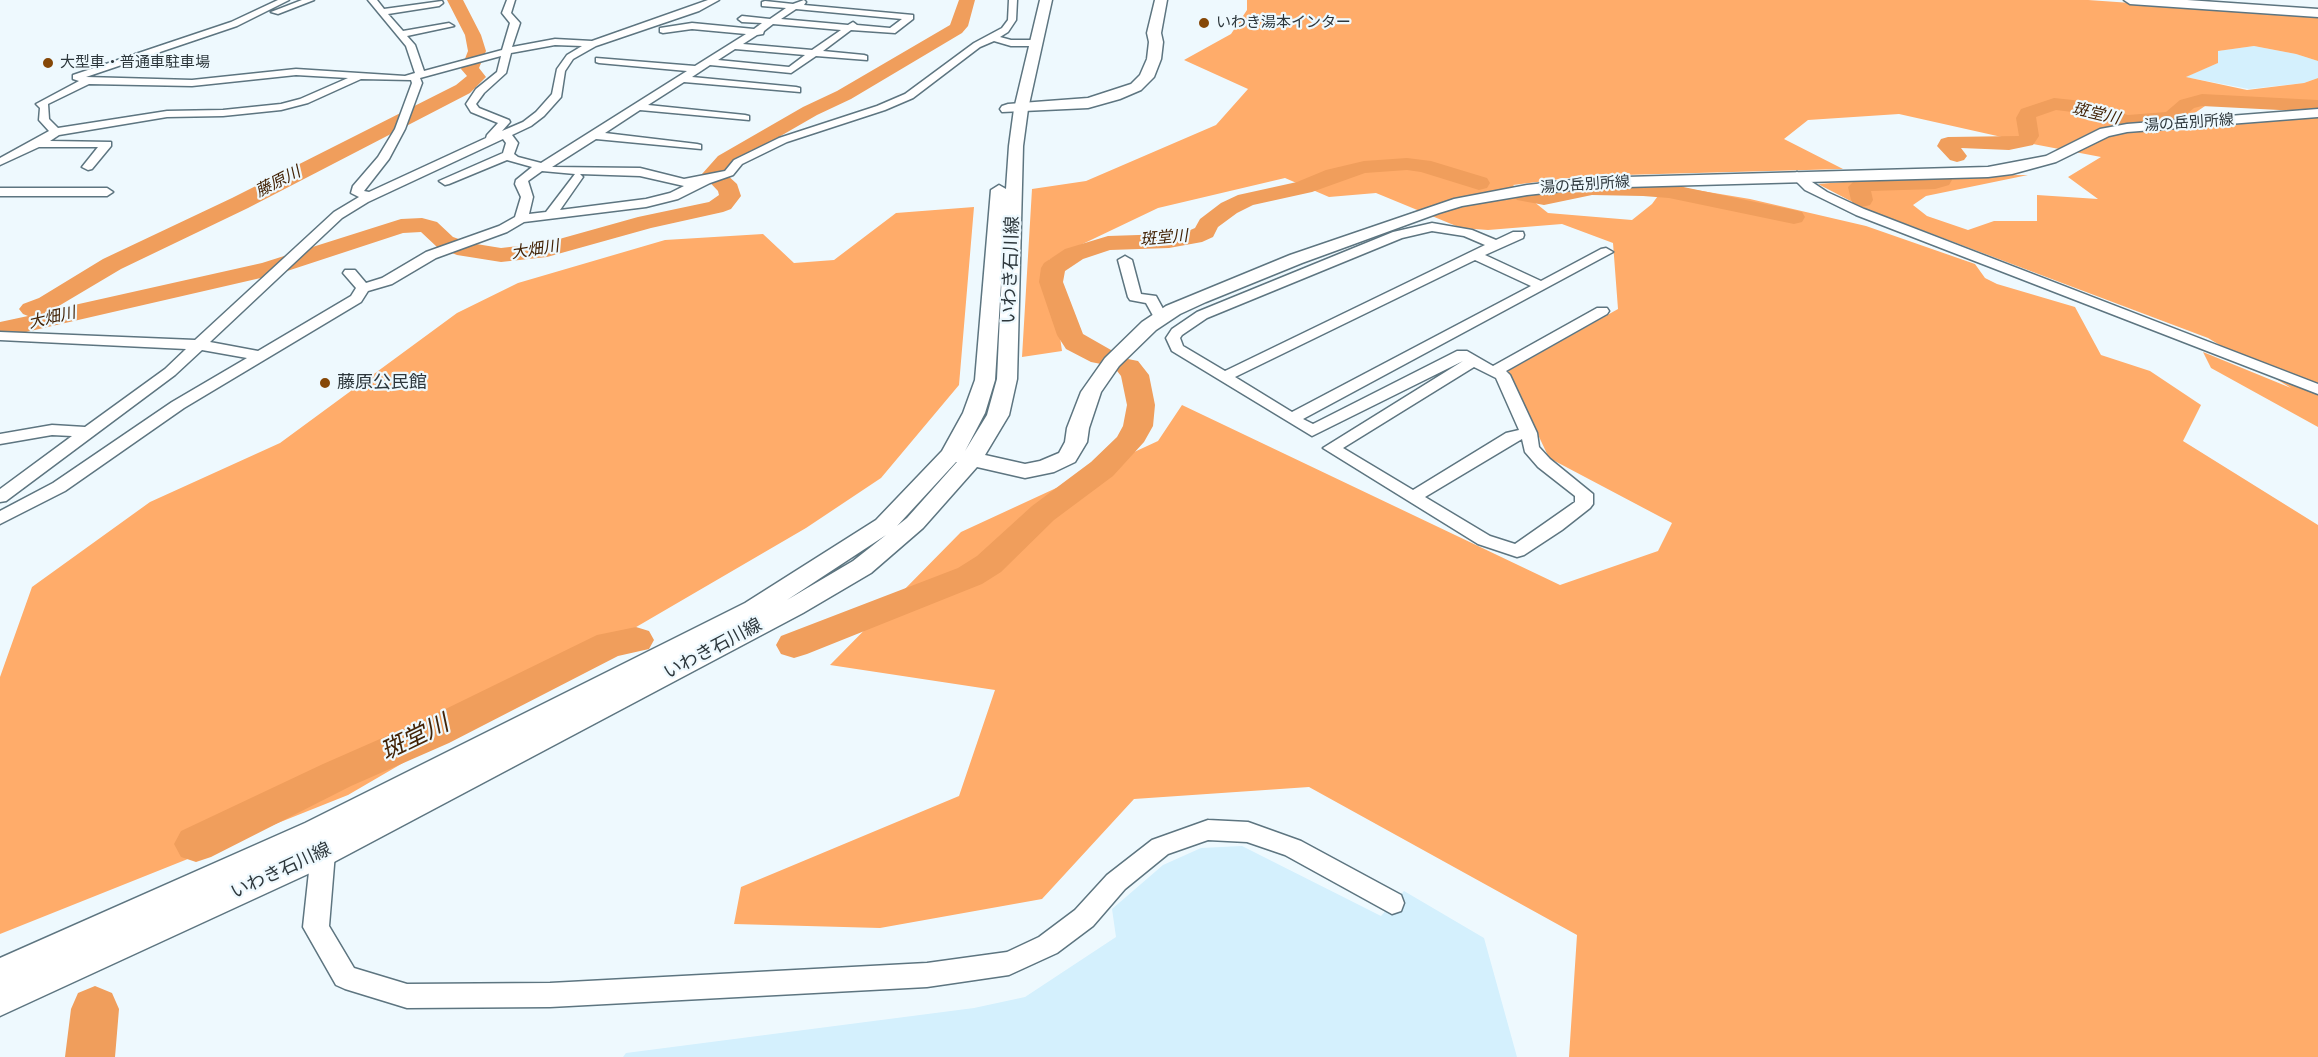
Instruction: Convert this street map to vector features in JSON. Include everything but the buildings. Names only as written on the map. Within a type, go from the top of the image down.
[{"type":"highway","points":[[1015,109],[1088,103],[1136,87],[1150,72],[1156,42],[1154,33],[1161,0]]},
{"type":"highway","points":[[1156,42],[1164,33],[1170,0]]},
{"type":"highway","points":[[2130,0],[2318,10]]},
{"type":"highway","points":[[2186,0],[2318,10]]},
{"type":"main road","name":"いわき石川線","points":[[0,1000],[794,607],[862,567],[915,523],[961,457],[998,415],[1007,379],[1016,146],[1015,109],[1030,43],[1034,0]]},
{"type":"main road","name":"いわき石川線","points":[[1030,43],[1046,0]]},
{"type":"main road","name":"湯の岳別所線","points":[[961,457],[1025,471],[1046,467],[1067,457],[1076,442],[1078,428],[1091,392],[1126,346],[1161,318],[1199,298],[1433,210],[1498,195],[1590,183],[2012,169],[2051,159],[2105,132],[2121,129],[2318,113]]},
{"type":"main road","name":"いわき石川線","points":[[0,974],[320,843]]},
{"type":"street","points":[[285,0],[218,29],[77,77],[87,81],[192,83],[296,72],[390,79],[418,76],[505,51],[549,42],[593,44]]},
{"type":"street","points":[[261,12],[277,12],[310,0]]},
{"type":"street","points":[[373,1],[385,0]]},
{"type":"street","points":[[445,182],[508,155],[512,143],[501,137],[491,137],[505,122],[475,110],[471,104],[480,91],[501,73],[508,40],[515,23],[506,13],[511,0]]},
{"type":"street","points":[[0,497],[170,372],[338,215],[370,196],[527,124],[557,95],[560,72],[570,57],[593,44],[696,9],[715,0]]},
{"type":"street","points":[[0,518],[59,487],[178,405],[356,299],[363,288],[387,281],[425,258],[503,229],[521,219],[646,203],[674,196],[729,173],[738,162],[783,140],[881,108],[909,96],[977,45],[1005,30],[1012,20],[1013,0]]},
{"type":"street","points":[[370,196],[357,193],[359,186],[383,159],[400,129],[418,76],[410,45],[373,1]]},
{"type":"street","points":[[383,12],[439,3]]},
{"type":"street","points":[[742,19],[892,31],[910,16],[799,4],[765,4]]},
{"type":"street","points":[[521,219],[526,196],[520,184],[522,180],[799,4]]},
{"type":"street","points":[[766,87],[873,11]]},
{"type":"street","points":[[393,23],[405,21]]},
{"type":"street","points":[[402,34],[449,26]]},
{"type":"street","points":[[616,36],[638,35],[686,26],[778,34]]},
{"type":"street","points":[[671,36],[682,37]]},
{"type":"street","points":[[823,38],[853,43],[841,56]]},
{"type":"street","points":[[993,38],[1030,43]]},
{"type":"street","points":[[717,40],[813,54],[864,58]]},
{"type":"street","points":[[599,60],[698,69]]},
{"type":"street","points":[[709,62],[813,72]]},
{"type":"street","points":[[0,162],[56,132],[167,114],[223,113],[281,107],[304,101],[359,77]]},
{"type":"street","points":[[682,79],[796,90]]},
{"type":"street","points":[[56,132],[44,120],[45,106],[41,104],[87,81]]},
{"type":"street","points":[[638,107],[745,118]]},
{"type":"street","points":[[594,135],[697,147]]},
{"type":"street","points":[[37,144],[107,144],[88,167]]},
{"type":"street","points":[[508,155],[521,162],[542,166],[548,170],[640,172],[684,183],[708,180]]},
{"type":"street","points":[[1797,176],[1823,195],[1860,212],[2318,389]]},
{"type":"street","points":[[550,215],[577,177]]},
{"type":"street","points":[[0,192],[106,192]]},
{"type":"street","points":[[1474,361],[1331,448],[1484,540],[1517,550],[1556,526],[1584,504],[1584,494],[1544,463],[1531,448],[1528,433],[1502,375],[1462,354],[1312,431],[1226,376],[1177,348],[1173,338],[1177,332],[1202,315],[1398,235],[1432,227],[1467,232],[1496,245]]},
{"type":"street","points":[[1226,376],[1518,235]]},
{"type":"street","points":[[1292,418],[1606,252]]},
{"type":"street","points":[[1474,255],[1542,286]]},
{"type":"street","points":[[1125,260],[1136,297],[1151,299],[1161,318]]},
{"type":"street","points":[[350,273],[363,288]]},
{"type":"street","points":[[1250,278],[1266,287]]},
{"type":"street","points":[[1493,372],[1602,311]]},
{"type":"street","points":[[4,337],[200,345],[261,356]]},
{"type":"street","points":[[0,439],[35,432],[92,429],[141,430]]},
{"type":"street","points":[[1413,497],[1512,436],[1528,433]]},
{"type":"street","points":[[320,843],[316,927],[345,977],[407,996],[550,995],[816,982],[927,975],[1009,963],[1048,945],[1084,918],[1121,888],[1160,847],[1208,830],[1248,832],[1293,848],[1392,903]]},
{"type":"shaded area","points":[[1247,0],[2088,0],[2318,16],[2318,61],[2254,46],[2218,51],[2218,63],[2186,77],[2247,90],[2304,83],[2318,78],[2318,106],[2228,96],[2208,104],[2183,121],[2206,127],[2318,117],[2318,427],[2211,368],[2203,352],[2291,388],[2208,338],[1866,209],[1818,184],[1919,176],[2028,175],[1926,196],[1913,205],[1927,216],[1968,230],[1994,221],[2037,221],[2037,195],[2098,199],[2068,177],[2101,157],[1899,114],[1808,120],[1784,139],[1843,169],[1585,176],[1513,185],[1548,213],[1632,220],[1652,204],[1666,185],[1750,199],[1866,226],[1975,264],[1985,278],[1997,284],[2075,307],[2101,355],[2150,371],[2201,405],[2183,441],[2318,525],[2318,1057],[1569,1057],[1577,935],[1309,787],[1134,799],[1042,899],[880,928],[734,924],[741,887],[959,796],[995,690],[830,665],[961,532],[1158,441],[1182,405],[1560,585],[1658,551],[1672,523],[1549,458],[1508,371],[1618,309],[1613,243],[1562,224],[1488,230],[1461,228],[1376,193],[1329,197],[1285,178],[1158,208],[1049,260],[1062,351],[1022,357],[1032,189],[1086,181],[1216,125],[1248,89],[1184,60],[1231,34],[1247,10]]},
{"type":"shaded area","points":[[2254,46],[2318,61],[2318,78],[2304,83],[2249,89],[2185,77],[2218,63],[2217,51]]},
{"type":"shaded area","points":[[974,207],[959,385],[881,478],[806,528],[348,795],[0,934],[0,677],[32,587],[150,502],[280,443],[457,313],[518,283],[665,240],[763,234],[794,263],[834,260],[896,213]]},
{"type":"shaded area","points":[[1242,846],[1381,916],[1404,891],[1484,938],[1517,1057],[623,1057],[626,1053],[974,1008],[1025,997],[1116,937],[1112,909],[1163,865],[1201,848]]},
{"type":"waterway","name":"藤原川","points":[[32,309],[48,303],[112,264],[240,203],[463,89],[477,77],[470,69],[477,51],[473,35],[455,0]]},
{"type":"waterway","name":"大畑川","points":[[0,330],[269,269],[401,226],[429,227],[445,242],[465,250],[501,255],[547,250],[646,222],[715,207],[723,204],[730,196],[729,189],[713,174],[725,160],[810,111],[844,95],[956,29],[960,26],[967,0]]},
{"type":"waterway","name":"斑堂川","points":[[1957,156],[1947,146],[1948,143],[1968,141],[2009,144],[2026,141],[2029,136],[2026,118],[2028,113],[2054,104],[2073,106],[2127,121],[2171,117],[2187,104],[2202,100],[2318,106]]},
{"type":"waterway","name":"斑堂川","points":[[1101,356],[1076,343],[1070,335],[1051,282],[1053,268],[1074,254],[1108,243],[1169,241],[1194,237],[1205,232],[1208,224],[1229,208],[1246,200],[1304,187],[1334,175],[1364,167],[1407,164],[1423,166],[1479,183]]},
{"type":"waterway","name":"斑堂川","points":[[1862,200],[1859,187],[1863,185],[1935,182],[1941,180],[1939,177]]},
{"type":"waterway","name":"斑堂川","points":[[1525,195],[1544,198],[1592,188],[1669,191],[1794,217]]},
{"type":"waterway","name":"斑堂川","points":[[794,645],[970,576],[989,564],[1043,513],[1102,469],[1129,442],[1138,426],[1141,405],[1135,375],[1128,367]]},
{"type":"waterway","name":"斑堂川","points":[[196,844],[337,775],[435,732],[610,644],[636,640]]},
{"type":"waterway","name":"斑堂川","points":[[90,1057],[95,1009]]},
{"type":"place","name":"いわき湯本インター","points":[[1204,23]]},
{"type":"place","name":"大型車・普通車駐車場","points":[[48,63]]},
{"type":"place","name":"藤原公民館","points":[[325,383]]}]
